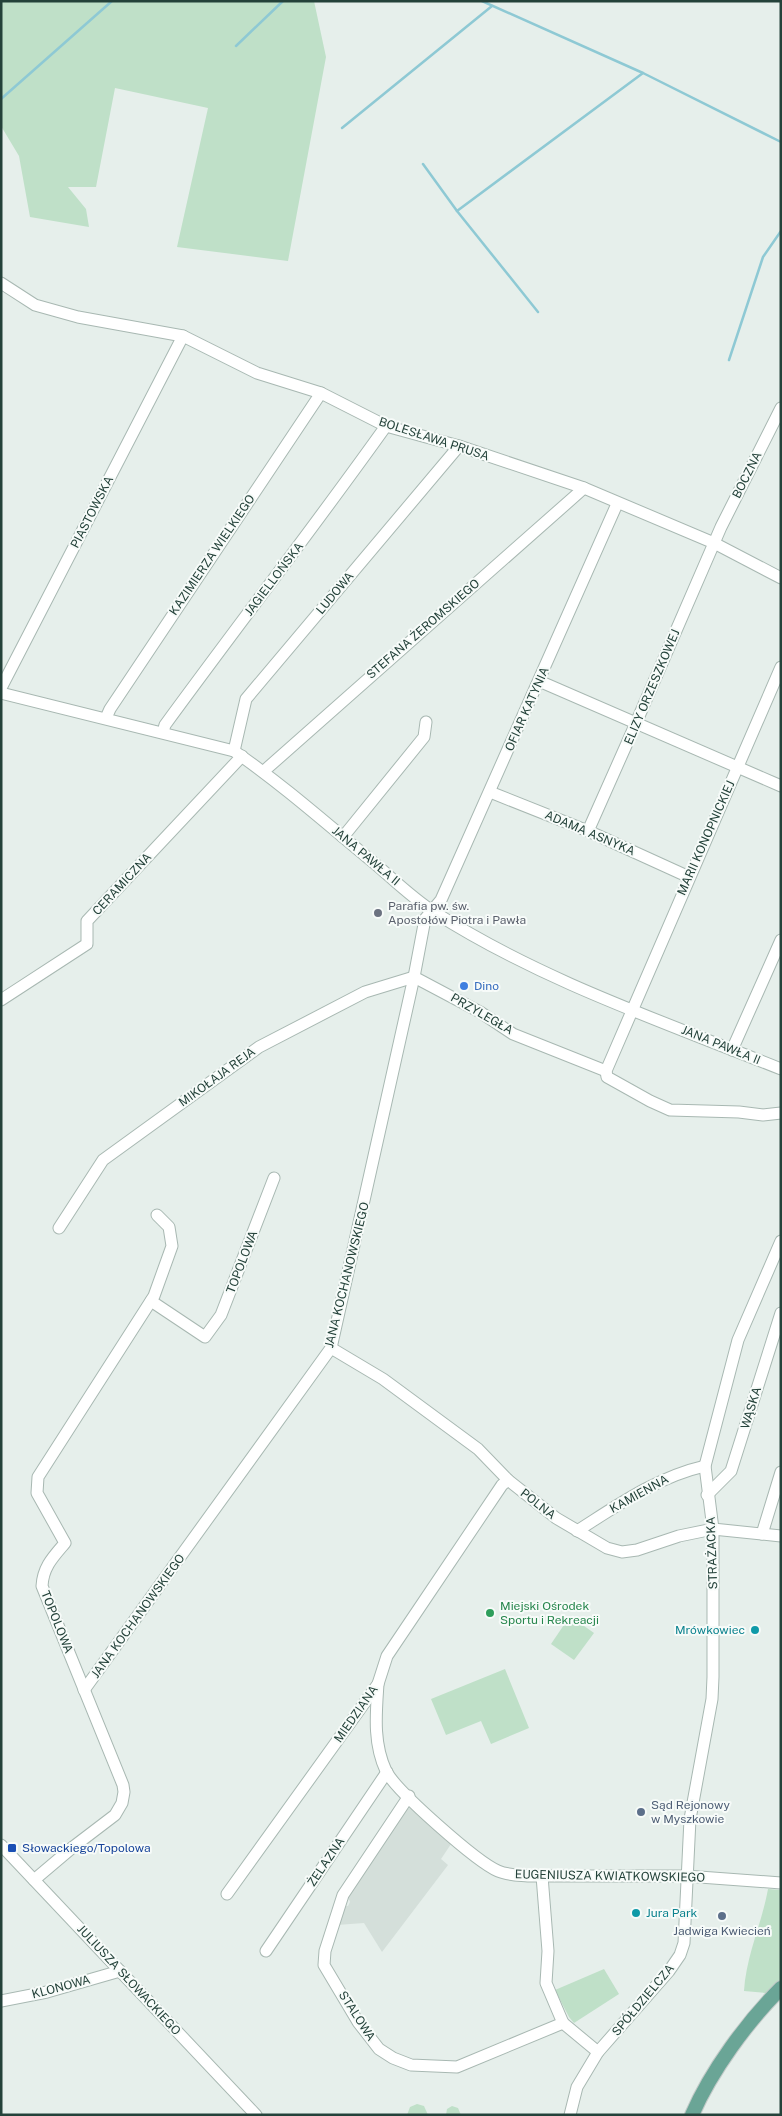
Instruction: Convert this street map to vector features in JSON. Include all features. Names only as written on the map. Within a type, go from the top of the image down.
[{"type":"main road","points":[[692,2115],[721,2062],[781,1988]]},
{"type":"main road","points":[[757,2016],[781,1998]]},
{"type":"street","name":"BOLESŁAWA PRUSA","points":[[1,283],[35,305],[78,317],[183,336],[257,373],[320,392],[386,426],[459,446],[584,488],[617,504],[714,543],[781,578]]},
{"type":"street","name":"PIASTOWSKA","points":[[1,688],[183,336]]},
{"type":"street","name":"KAZIMIERZA WIELKIEGO","points":[[106,718],[110,709],[320,392]]},
{"type":"street","name":"BOCZNA","points":[[714,543],[781,408]]},
{"type":"street","name":"JAGIELLOŃSKA","points":[[163,732],[165,725],[386,426]]},
{"type":"street","name":"LUDOWA","points":[[238,754],[246,699],[459,446]]},
{"type":"street","name":"STEFANA ŻEROMSKIEGO","points":[[264,771],[584,488]]},
{"type":"street","name":"OFIAR KATYNIA","points":[[432,911],[442,900],[617,504]]},
{"type":"street","name":"ELIZY ORZESZKOWEJ","points":[[588,831],[714,543]]},
{"type":"street","name":"MARII KONOPNICKIEJ","points":[[632,1009],[781,667]]},
{"type":"street","points":[[539,681],[781,786]]},
{"type":"street","name":"JANA PAWŁA II","points":[[1,693],[163,732],[238,754],[264,771],[432,911],[528,963],[632,1009],[781,1069]]},
{"type":"street","points":[[343,837],[424,737],[426,722]]},
{"type":"street","name":"CERAMICZNA","points":[[1,1000],[87,944],[87,921],[238,754]]},
{"type":"street","name":"ADAMA ASNYKA","points":[[490,792],[588,831],[689,878]]},
{"type":"street","name":"JANA KOCHANOWSKIEGO","points":[[84,1690],[331,1348],[425,919],[432,911]]},
{"type":"street","points":[[732,1050],[781,940]]},
{"type":"street","name":"PRZYLEGŁA","points":[[414,976],[480,1012],[513,1034],[606,1071],[607,1077],[670,1110],[739,1112],[763,1115],[781,1113]]},
{"type":"street","name":"MIKOŁAJA REJA","points":[[59,1228],[103,1160],[259,1048],[365,992],[414,976]]},
{"type":"street","points":[[606,1071],[630,1018],[632,1009]]},
{"type":"street","name":"TOPOLOWA","points":[[151,1301],[205,1337],[221,1316],[274,1178]]},
{"type":"street","name":"TOPOLOWA","points":[[34,1880],[73,1847],[110,1820],[122,1803],[124,1792],[122,1785],[42,1586],[42,1575],[46,1565],[65,1543],[37,1493],[38,1477],[151,1301],[172,1246],[169,1227],[158,1215]]},
{"type":"street","name":"STRAŻACKA","points":[[686,1876],[693,1797],[712,1699],[713,1530],[707,1495],[705,1466],[738,1340],[781,1241]]},
{"type":"street","name":"WĄSKA","points":[[707,1495],[731,1471],[781,1313]]},
{"type":"street","name":"POLNA","points":[[331,1348],[383,1379],[478,1449],[508,1480],[556,1518],[607,1548],[622,1552],[637,1550],[679,1536],[713,1530],[781,1536]]},
{"type":"street","name":"KAMIENNA","points":[[577,1531],[650,1485],[682,1471],[705,1466]]},
{"type":"street","points":[[762,1534],[781,1472]]},
{"type":"street","name":"MIEDZIANA","points":[[228,1894],[378,1684],[387,1656],[502,1485],[508,1480]]},
{"type":"street","name":"EUGENIUSZA KWIATKOWSKIEGO","points":[[378,1684],[375,1729],[386,1772],[408,1796],[486,1864],[508,1874],[542,1876],[686,1876],[781,1883]]},
{"type":"street","name":"ŻELAZNA","points":[[266,1951],[386,1772]]},
{"type":"street","name":"STALOWA","points":[[408,1796],[343,1895],[327,1942],[324,1965],[358,2022],[379,2048],[400,2062],[424,2066],[457,2067],[563,2023]]},
{"type":"street","name":"JULIUSZA SŁOWACKIEGO","points":[[1,1846],[256,2115]]},
{"type":"street","points":[[542,1876],[548,1951],[546,1983],[563,2023],[598,2052]]},
{"type":"street","name":"SPÓŁDZIELCZA","points":[[570,2115],[577,2087],[598,2052],[669,1971],[680,1955],[686,1930],[686,1876]]},
{"type":"street","name":"KLONOWA","points":[[1,2001],[47,1992],[120,1971]]},
{"type":"shaded area","points":[[410,1808],[451,1844],[441,1859],[448,1865],[382,1952],[364,1923],[337,1925],[345,1906],[348,1906],[350,1902],[348,1897],[406,1809]]},
{"type":"green space","points":[[1,1],[314,1],[326,57],[288,261],[177,247],[208,108],[115,88],[96,187],[68,187],[86,209],[89,227],[30,217],[19,156],[1,126]]},
{"type":"green space","points":[[570,1616],[594,1633],[574,1660],[551,1644]]},
{"type":"green space","points":[[505,1669],[529,1728],[491,1744],[481,1721],[446,1735],[431,1699]]},
{"type":"green space","points":[[768,1889],[781,1890],[781,1981],[766,1993],[744,1991],[751,1952]]},
{"type":"green space","points":[[604,1969],[619,1994],[574,2023],[555,1990]]},
{"type":"green space","points":[[417,2104],[424,2106],[428,2115],[407,2115],[410,2107]]},
{"type":"green space","points":[[452,2106],[458,2108],[461,2115],[446,2115],[447,2109]]},
{"type":"waterway","points":[[1,99],[112,1]]},
{"type":"waterway","points":[[236,46],[283,1]]},
{"type":"waterway","points":[[482,1],[643,73],[781,142]]},
{"type":"waterway","points":[[342,128],[492,6]]},
{"type":"waterway","points":[[423,164],[457,211],[643,73]]},
{"type":"waterway","points":[[457,211],[538,312]]},
{"type":"waterway","points":[[729,360],[763,257],[781,231]]},
{"type":"place","name":"Parafia pw. św. Apostołów Piotra i Pawła","points":[[378,913]]},
{"type":"place","name":"Dino","points":[[464,986]]},
{"type":"place","name":"Miejski Ośrodek Sportu i Rekreacji","points":[[490,1613]]},
{"type":"place","name":"Mrówkowiec","points":[[755,1630]]},
{"type":"place","name":"Sąd Rejonowy w Myszkowie","points":[[641,1812]]},
{"type":"place","name":"Słowackiego/Topolowa","points":[[12,1848]]},
{"type":"place","name":"Jura Park","points":[[636,1913]]},
{"type":"place","name":"Jadwiga Kwiecień","points":[[722,1916]]}]
